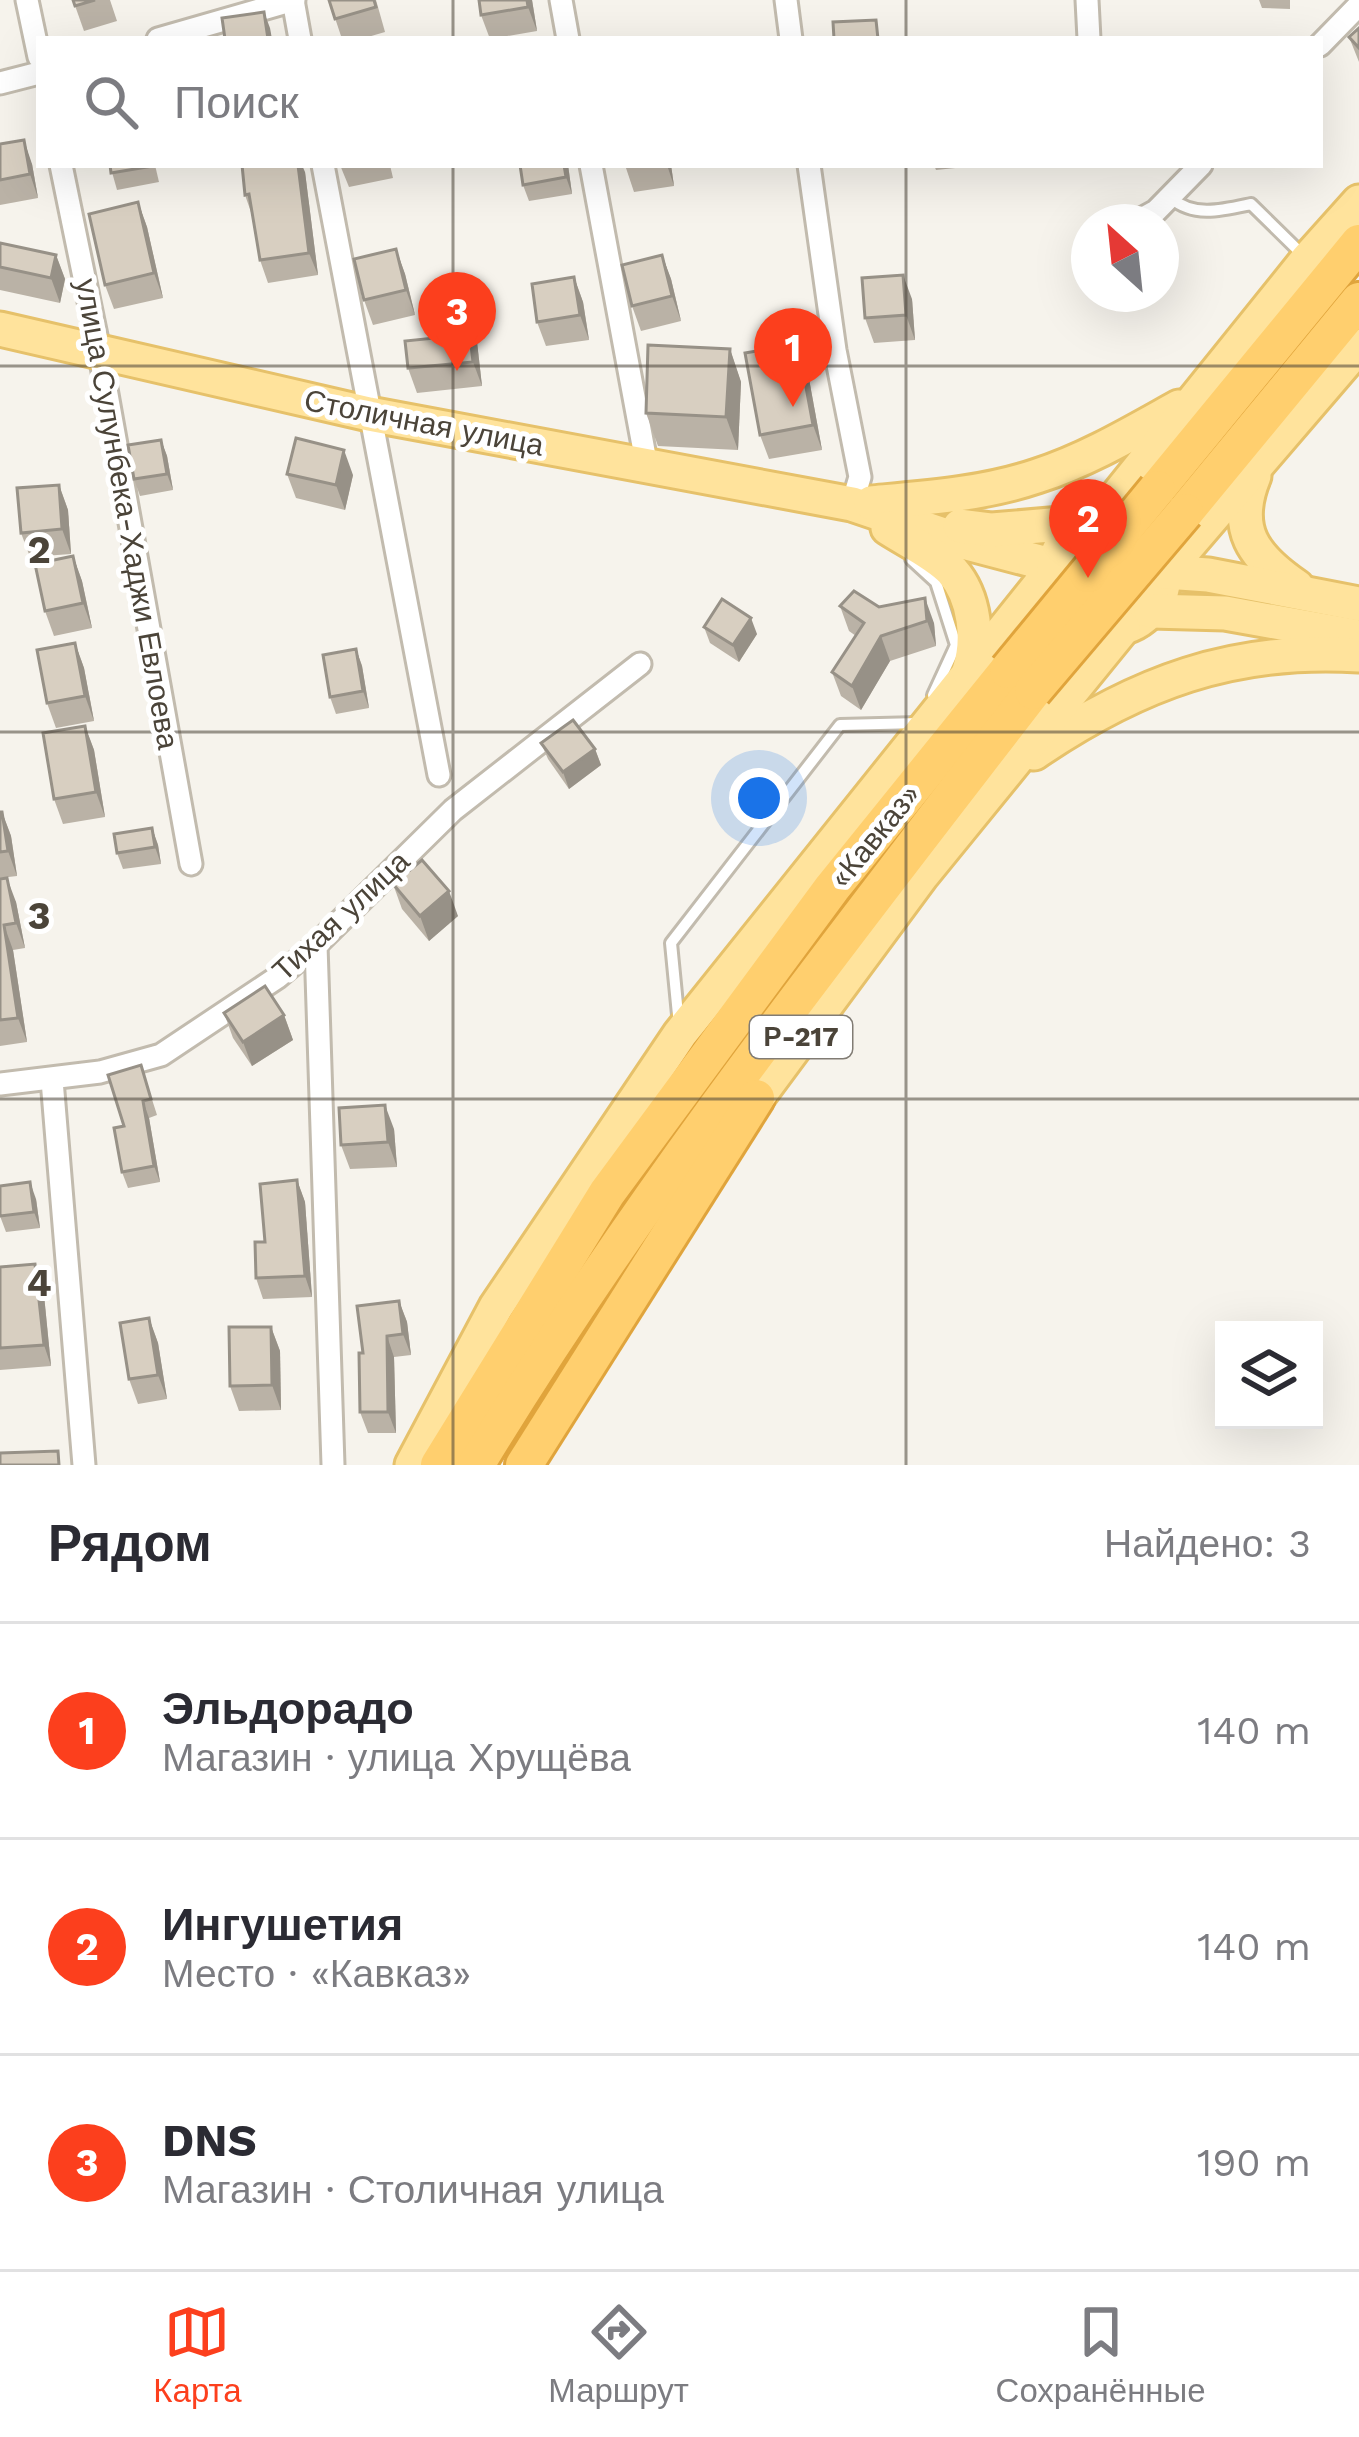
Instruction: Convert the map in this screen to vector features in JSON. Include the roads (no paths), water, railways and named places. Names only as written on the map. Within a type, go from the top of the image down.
[{"type":"highway","name":"«Кавказ»","points":[[1171,501],[1359,243]]},
{"type":"highway","name":"«Кавказ»","points":[[439,1465],[607,1193],[832,888],[1021,681],[1171,501],[1359,301]]},
{"type":"highway","name":"«Кавказ»","points":[[476,1465],[542,1357],[650,1198],[1021,681]]},
{"type":"highway","points":[[524,1465],[756,1097]]},
{"type":"main road","points":[[1359,202],[1096,521],[1069,537],[1055,566],[1055,587],[1072,615],[1101,629],[1137,620],[1225,613],[1359,637]]},
{"type":"main road","name":"Столичная улица","points":[[0,329],[369,414],[852,504]]},
{"type":"main road","points":[[1165,572],[1359,346]]},
{"type":"main road","points":[[852,504],[939,497],[1036,477],[1197,398]]},
{"type":"main road","points":[[1260,462],[1244,499],[1245,527],[1271,569],[1303,591]]},
{"type":"main road","points":[[852,504],[967,543],[1055,566]]},
{"type":"main road","points":[[852,504],[951,570],[965,592],[974,625],[975,652],[967,677]]},
{"type":"main road","points":[[887,514],[992,530],[1118,520],[1138,527],[1154,541],[1165,572],[1162,593],[1137,620]]},
{"type":"main road","name":"Р-217","points":[[412,1465],[496,1307],[680,1034],[925,722],[1055,566]]},
{"type":"main road","points":[[1165,572],[1303,591],[1359,604]]},
{"type":"main road","name":"Р-217","points":[[505,1465],[756,1097],[922,875],[1137,620]]},
{"type":"main road","name":"Р-217","points":[[1003,774],[1106,706],[1174,676],[1246,659],[1359,655]]},
{"type":"street","points":[[27,0],[36,43]]},
{"type":"street","points":[[168,36],[294,0],[300,36]]},
{"type":"street","points":[[560,0],[567,36]]},
{"type":"street","points":[[786,0],[791,36]]},
{"type":"street","points":[[1087,0],[1089,36]]},
{"type":"street","points":[[1323,42],[1359,5]]},
{"type":"street","points":[[0,83],[36,74]]},
{"type":"street","name":"улица Сулунбека-Хаджи Евлоева","points":[[62,168],[191,864]]},
{"type":"street","points":[[324,168],[439,775]]},
{"type":"street","points":[[592,168],[647,467]]},
{"type":"street","points":[[809,168],[835,350],[860,477],[852,504]]},
{"type":"street","points":[[1162,204],[1198,168]]},
{"type":"street","name":"Тихая улица","points":[[0,1084],[52,1080],[161,1055],[278,977],[453,810],[640,664]]},
{"type":"street","points":[[316,945],[333,1465]]},
{"type":"street","points":[[52,1080],[84,1465]]},
{"type":"lane","points":[[1169,197],[1184,209],[1220,211],[1251,204],[1307,260]]},
{"type":"lane","points":[[680,1034],[671,943],[840,724],[925,722],[950,664],[956,645],[936,582],[852,504]]},
{"type":"place","name":"DNS","points":[[457,371]]},
{"type":"place","name":"Эльдорадо","points":[[793,407]]},
{"type":"place","name":"Ингушетия","points":[[1088,578]]}]
